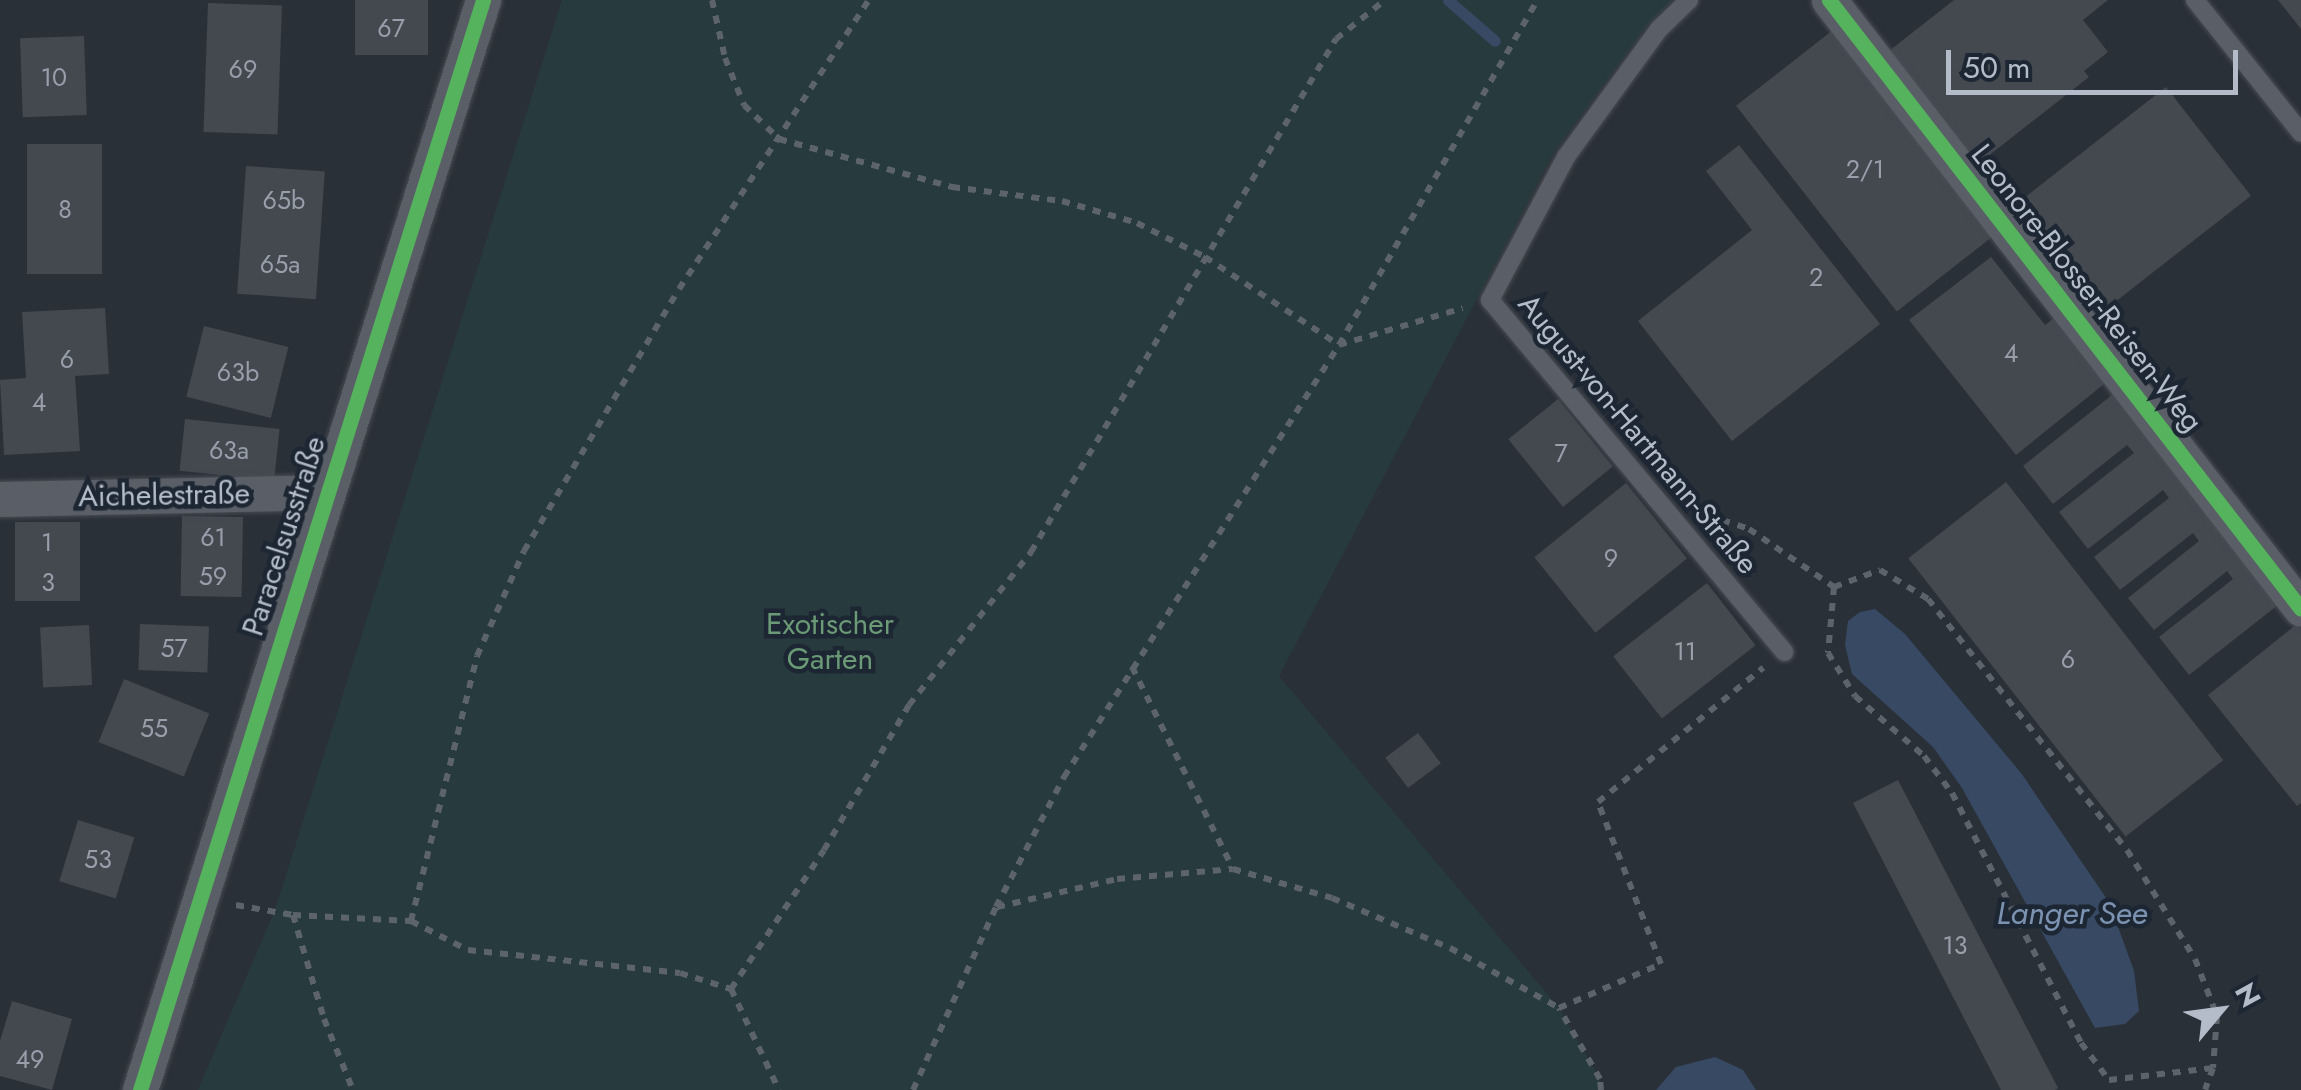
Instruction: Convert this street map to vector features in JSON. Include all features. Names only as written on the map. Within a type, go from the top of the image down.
[{"type":"street","name":"Paracelsusstraße","points":[[140,1090],[483,0]]},
{"type":"street","name":"Leonore-Blosser-Reisen-Weg","points":[[1829,0],[2301,609]]},
{"type":"street","name":"Aichelestraße","points":[[0,499],[327,492]]},
{"type":"lane","name":"August-von-Hartmann-Straße","points":[[1690,0],[1659,30],[1566,157],[1490,300],[1784,652]]},
{"type":"lane","points":[[2195,0],[2301,133]]},
{"type":"path","points":[[712,0],[724,58],[744,105],[779,139],[952,187],[1062,202],[1137,222],[1205,257],[1339,346]]},
{"type":"path","points":[[411,922],[477,656],[524,551],[680,289],[869,0]]},
{"type":"path","points":[[731,989],[824,850],[909,705],[1031,552],[1118,412],[1205,257],[1336,39],[1385,0]]},
{"type":"path","points":[[913,1090],[996,908],[1064,777],[1339,346],[1537,0]]},
{"type":"path","points":[[1339,346],[1490,300]]},
{"type":"path","points":[[1658,499],[1748,529],[1834,587]]},
{"type":"path","points":[[1834,587],[1880,570],[1928,599],[2115,836],[2195,959],[2216,1016],[2213,1068],[2205,1090]]},
{"type":"path","points":[[1834,587],[1828,653],[1854,696],[1924,756],[1952,793],[2082,1044],[2108,1080],[2213,1068]]},
{"type":"path","points":[[1559,1008],[1660,964],[1598,802],[1784,652]]},
{"type":"path","points":[[1132,666],[1232,869]]},
{"type":"path","points":[[996,908],[1117,879],[1232,869],[1332,898],[1416,933],[1559,1008],[1600,1079],[1601,1090]]},
{"type":"path","points":[[198,899],[293,916],[411,922],[468,950],[680,973],[731,989],[779,1090]]},
{"type":"path","points":[[293,916],[324,1019],[353,1090]]},
{"type":"green space","name":"Exotischer Garten","points":[[562,0],[1673,0],[1648,24],[1554,152],[1279,676],[1559,1008],[1600,1079],[1601,1090],[198,1090],[275,910]]},
{"type":"water","name":"Langer See","points":[[1875,609],[1905,634],[2021,773],[2109,902],[2134,971],[2139,1011],[2125,1024],[2095,1028],[1962,788],[1933,747],[1852,674],[1845,645],[1848,621],[1860,612]]},
{"type":"water","points":[[1715,1057],[1743,1070],[1756,1090],[1656,1090],[1676,1067]]},
{"type":"building","points":[[355,0],[428,0],[428,55],[355,55]]},
{"type":"building","points":[[1954,0],[2108,0],[2083,20],[2108,52],[2084,71],[2089,77],[1978,164],[1889,51]]},
{"type":"building","points":[[2278,0],[2301,0],[2301,29]]},
{"type":"building","points":[[208,3],[282,6],[277,135],[203,132]]},
{"type":"building","points":[[1833,30],[1994,236],[1897,311],[1736,106]]},
{"type":"building","points":[[84,36],[87,115],[23,117],[20,38]]},
{"type":"building","points":[[2166,87],[2251,196],[2107,308],[2022,200]]},
{"type":"building","points":[[27,144],[102,144],[102,274],[27,274]]},
{"type":"building","points":[[1739,145],[1880,324],[1732,441],[1638,321],[1752,230],[1706,171]]},
{"type":"building","points":[[246,166],[325,172],[316,299],[237,294]]},
{"type":"building","points":[[1991,257],[2045,325],[2058,315],[2109,380],[2016,455],[1909,320]]},
{"type":"building","points":[[105,308],[109,374],[75,376],[80,451],[4,455],[0,380],[26,378],[22,312]]},
{"type":"building","points":[[204,326],[288,347],[271,418],[186,397]]},
{"type":"building","points":[[2117,391],[2283,601],[2189,675],[2159,637],[2233,579],[2227,571],[2154,630],[2128,598],[2199,541],[2193,533],[2120,590],[2094,557],[2169,498],[2163,490],[2088,549],[2059,512],[2134,453],[2127,445],[2053,504],[2023,466]]},
{"type":"building","points":[[1558,399],[1613,467],[1563,507],[1508,439]]},
{"type":"building","points":[[185,419],[279,429],[274,481],[180,471]]},
{"type":"building","points":[[2006,482],[2223,760],[2126,837],[1908,558]]},
{"type":"building","points":[[1626,483],[1687,558],[1595,633],[1534,557]]},
{"type":"building","points":[[182,516],[243,517],[242,597],[181,596]]},
{"type":"building","points":[[15,522],[80,522],[80,601],[15,601]]},
{"type":"building","points":[[1707,583],[1756,645],[1662,719],[1613,656]]},
{"type":"building","points":[[140,624],[209,626],[207,672],[138,670]]},
{"type":"building","points":[[2297,624],[2301,629],[2301,803],[2297,806],[2208,695]]},
{"type":"building","points":[[89,625],[92,685],[43,687],[40,628]]},
{"type":"building","points":[[124,679],[209,713],[184,777],[99,742]]},
{"type":"building","points":[[1418,733],[1441,763],[1408,788],[1385,758]]},
{"type":"building","points":[[1898,780],[2058,1088],[2055,1090],[2001,1090],[1853,803]]},
{"type":"building","points":[[78,820],[134,837],[116,898],[59,881]]},
{"type":"building","points":[[12,1001],[72,1019],[52,1090],[0,1076],[0,1041]]},
{"type":"waterway","points":[[1448,0],[1495,41]]},
{"type":"cycle path","points":[[140,1090],[483,0]]},
{"type":"cycle path","points":[[1829,0],[2301,609]]}]
